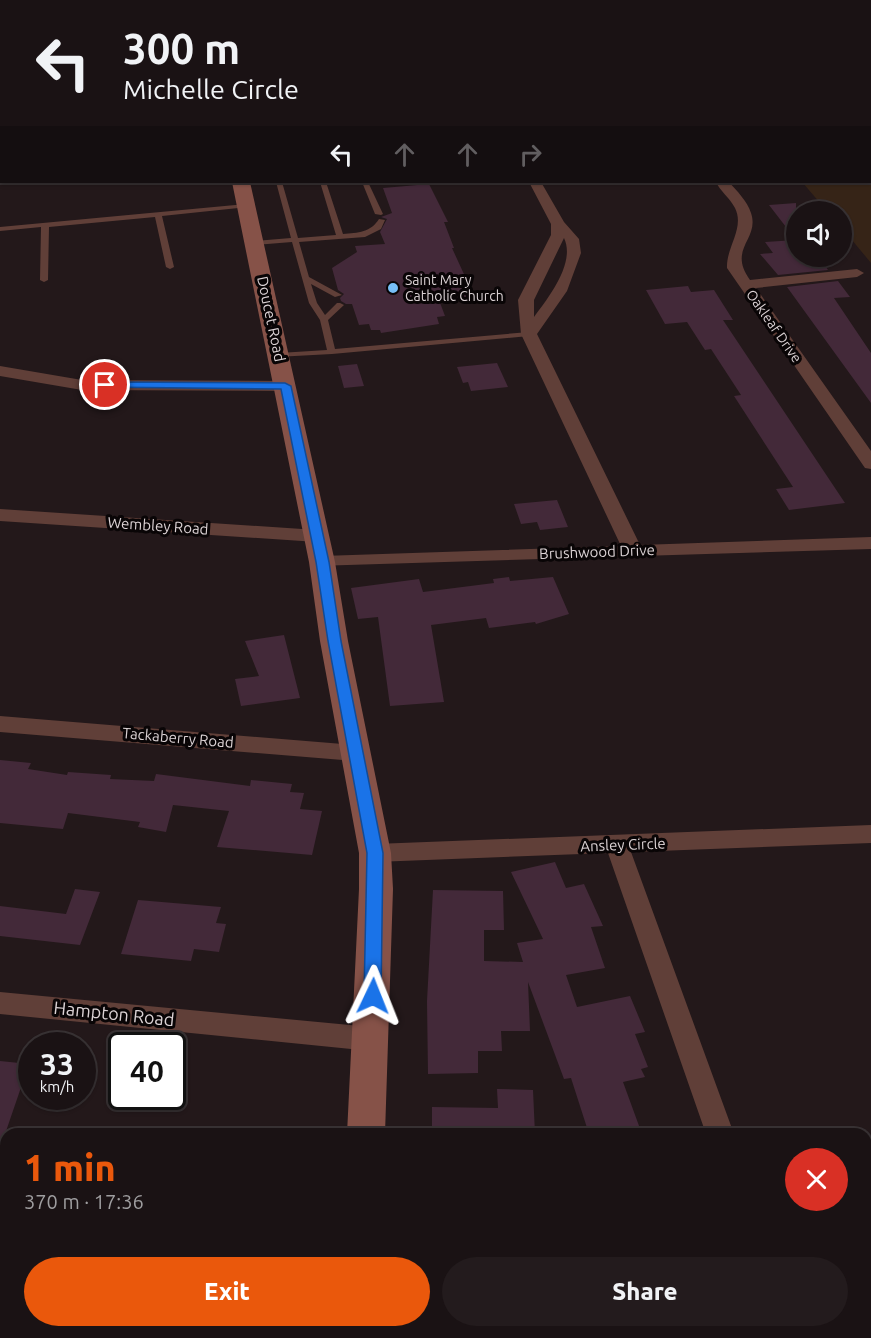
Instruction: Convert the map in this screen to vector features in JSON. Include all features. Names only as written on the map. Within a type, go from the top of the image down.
[{"type":"street","points":[[529,334],[561,289],[573,258],[571,239],[558,224],[536,183]]},
{"type":"street","name":"Oakleaf Drive","points":[[723,183],[745,215],[744,231],[732,254],[734,267],[871,464]]},
{"type":"street","name":"Doucet Road","points":[[244,194],[320,549],[355,753],[375,853],[376,889],[366,1128]]},
{"type":"street","points":[[558,224],[557,241],[526,300],[525,311],[529,334],[633,551]]},
{"type":"street","points":[[745,285],[856,273]]},
{"type":"street","points":[[0,371],[82,385],[285,386]]},
{"type":"street","name":"Wembley Road","points":[[0,515],[320,549]]},
{"type":"street","name":"Brushwood Drive","points":[[320,549],[633,551],[871,543]]},
{"type":"street","name":"Tackaberry Road","points":[[0,724],[355,753]]},
{"type":"street","name":"Ansley Circle","points":[[375,853],[617,846],[871,834]]},
{"type":"street","points":[[617,846],[718,1128]]},
{"type":"street","name":"Hampton Road","points":[[0,1003],[371,1039]]},
{"type":"lane","points":[[279,183],[313,303],[324,320],[332,352]]},
{"type":"lane","points":[[323,183],[340,236]]},
{"type":"lane","points":[[255,243],[369,233],[378,227],[380,217],[365,183]]},
{"type":"lane","points":[[0,229],[158,215],[244,194]]},
{"type":"lane","points":[[158,215],[170,267]]},
{"type":"lane","points":[[44,280],[45,225]]},
{"type":"lane","points":[[306,278],[338,295]]},
{"type":"lane","points":[[324,320],[340,305]]},
{"type":"lane","points":[[279,355],[529,334]]},
{"type":"shaded area","points":[[803,183],[871,183],[871,263],[852,240],[852,201],[818,201]]},
{"type":"building","points":[[429,184],[448,222],[444,222],[454,248],[452,248],[474,296],[439,300],[445,316],[437,317],[439,324],[381,333],[380,330],[371,330],[369,324],[359,325],[352,304],[341,301],[340,298],[344,294],[338,290],[332,268],[357,252],[355,246],[385,244],[380,232],[387,219],[381,217],[392,213],[383,188]]},
{"type":"building","points":[[786,204],[786,227],[769,205]]},
{"type":"building","points":[[786,241],[786,267],[826,267],[828,270],[778,275],[760,254],[773,253],[765,242]]},
{"type":"building","points":[[838,281],[850,297],[834,298],[871,353],[871,403],[787,287]]},
{"type":"building","points":[[688,286],[691,292],[714,290],[733,320],[723,320],[845,503],[789,510],[776,489],[793,487],[734,396],[741,395],[711,349],[705,350],[687,322],[665,324],[646,290]]},
{"type":"building","points":[[497,363],[508,387],[471,391],[468,382],[463,383],[457,367]]},
{"type":"building","points":[[357,364],[364,386],[344,388],[338,366]]},
{"type":"building","points":[[557,500],[568,527],[540,530],[537,522],[521,524],[514,504]]},
{"type":"building","points":[[509,577],[510,581],[553,577],[569,614],[536,624],[535,622],[489,628],[486,618],[431,625],[444,702],[390,706],[378,617],[358,619],[351,588],[419,579],[423,592],[494,583],[493,579]]},
{"type":"building","points":[[284,635],[300,698],[241,706],[235,679],[259,676],[245,641]]},
{"type":"building","points":[[0,760],[31,763],[28,769],[67,775],[68,772],[111,775],[110,779],[154,781],[156,774],[250,786],[251,780],[292,784],[290,792],[304,793],[300,809],[322,811],[312,855],[217,847],[229,811],[173,805],[166,832],[138,827],[140,822],[68,813],[63,829],[0,823]]},
{"type":"building","points":[[555,862],[566,888],[584,884],[603,926],[591,927],[605,968],[566,975],[577,1007],[630,996],[645,1032],[635,1034],[648,1067],[641,1069],[645,1077],[623,1082],[640,1128],[587,1128],[571,1078],[564,1079],[528,982],[530,1031],[501,1031],[502,1051],[478,1051],[478,1073],[428,1074],[427,1001],[433,890],[503,891],[504,930],[484,930],[484,961],[523,962],[517,943],[543,939],[511,872]]},
{"type":"building","points":[[75,889],[100,892],[80,945],[0,936],[0,906],[66,914]]},
{"type":"building","points":[[138,900],[221,907],[216,923],[226,924],[219,952],[194,949],[191,961],[121,954]]},
{"type":"building","points":[[0,1061],[18,1063],[18,1096],[7,1128],[0,1128]]},
{"type":"building","points":[[497,1089],[533,1090],[535,1128],[432,1128],[432,1107],[498,1108]]},
{"type":"place","name":"Saint Mary Catholic Church","points":[[393,288]]},
{"type":"route","points":[[105,385],[285,386],[322,562],[334,641],[375,853],[373,996]]}]
